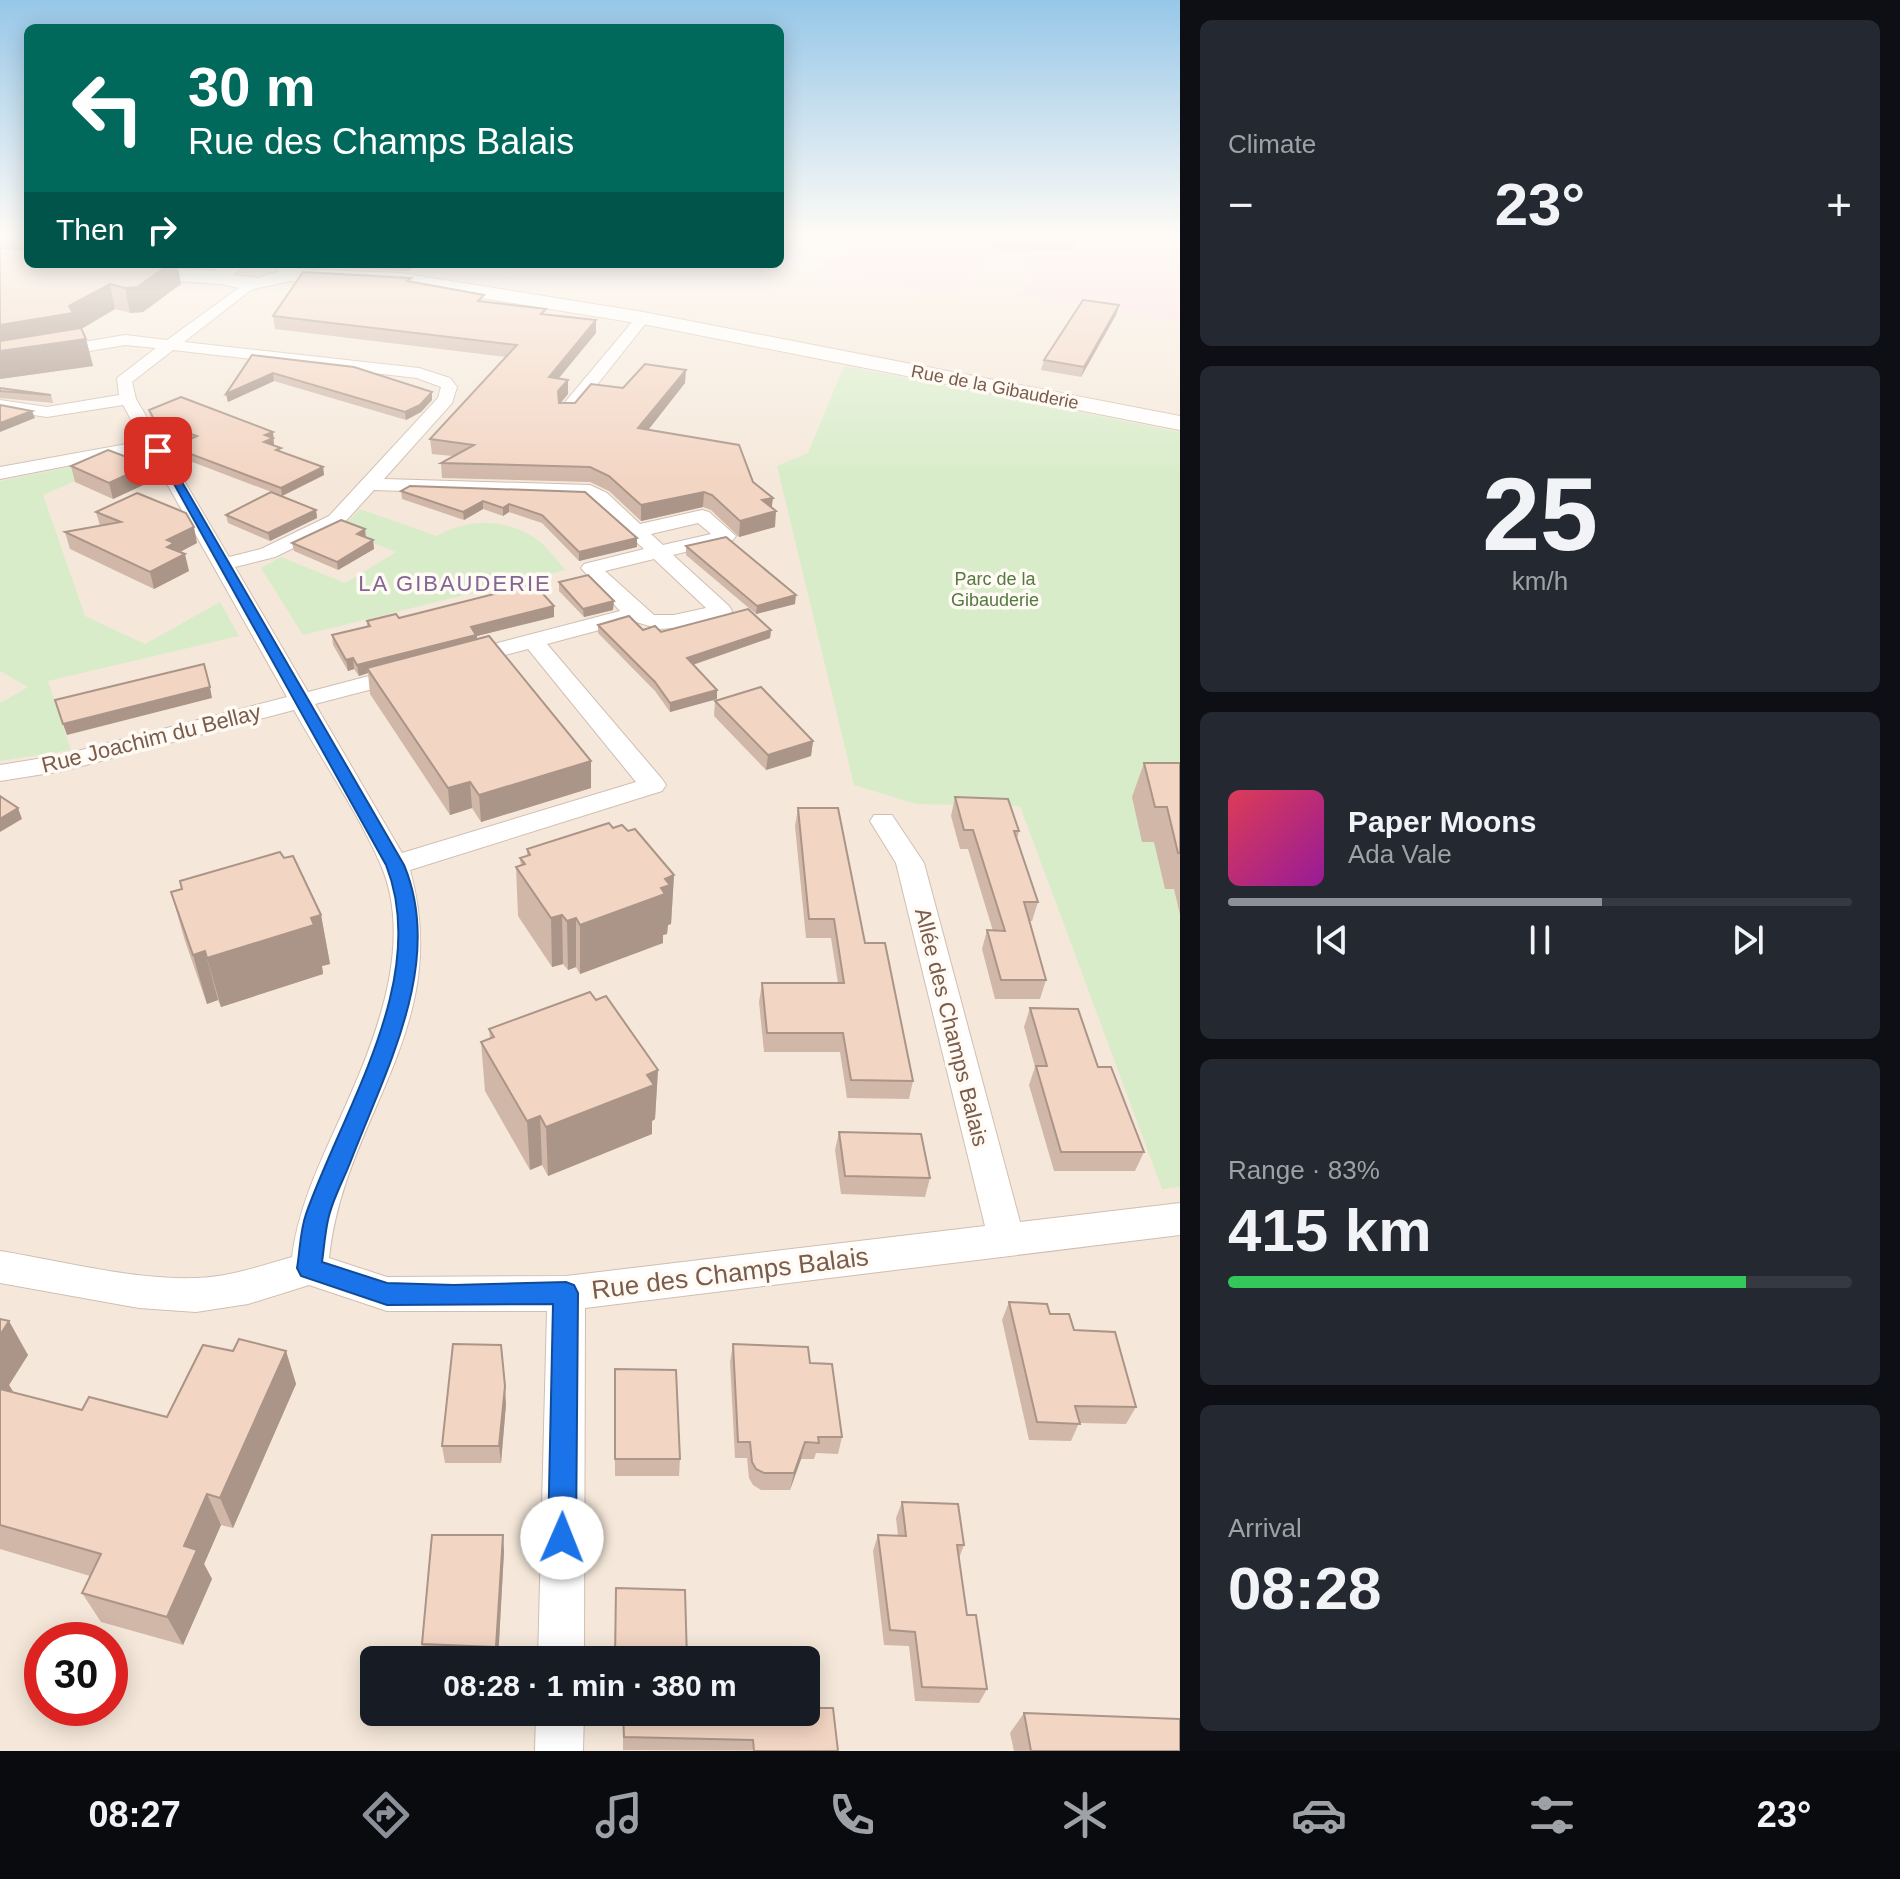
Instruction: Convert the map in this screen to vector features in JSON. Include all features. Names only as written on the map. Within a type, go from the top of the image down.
[{"type":"street","points":[[0,1267],[139,1291],[196,1295],[248,1287],[309,1268],[317,1217],[386,1042],[406,974],[410,927],[404,887],[395,865],[128,399],[123,381],[205,317]]},
{"type":"street","name":"Rue de la Gibauderie","points":[[635,317],[1180,423]]},
{"type":"street","name":"Rue de la Gibauderie","points":[[660,317],[1079,399],[1180,414]]},
{"type":"street","points":[[567,411],[643,318]]},
{"type":"street","points":[[0,361],[125,340],[419,373],[444,381],[449,387],[446,399],[346,512],[326,526],[268,553],[224,564]]},
{"type":"street","points":[[0,405],[47,412],[128,399]]},
{"type":"street","points":[[0,473],[154,444]]},
{"type":"street","points":[[371,484],[590,491],[659,552],[721,611],[659,625],[644,621],[635,614],[591,568],[659,552],[726,536],[702,516],[636,531]]},
{"type":"street","name":"Rue Joachim du Bellay","points":[[0,773],[63,763],[635,614]]},
{"type":"street","points":[[395,865],[653,785],[533,641]]},
{"type":"street","name":"Allée des Champs Balais","points":[[883,821],[910,863],[1007,1241]]},
{"type":"street","name":"Rue des Champs Balais","points":[[309,1268],[387,1294],[566,1293],[1179,1223]]},
{"type":"street","points":[[561,1646],[566,1293]]},
{"type":"street","points":[[559,1751],[560,1726]]},
{"type":"shaded area","points":[[0,317],[1153,317],[1180,321],[1180,1751],[0,1751]]},
{"type":"shaded area","points":[[1147,317],[1180,317],[1180,322]]},
{"type":"green space","name":"Parc de la Gibauderie","points":[[844,366],[1180,432],[1180,798],[1167,842],[1180,889],[1176,898],[1180,915],[1180,1187],[1162,1189],[1020,806],[916,804],[854,785],[777,466],[808,453]]},
{"type":"green space","points":[[131,457],[43,495],[85,616],[145,644],[220,602],[239,636],[48,681],[71,750],[0,761],[0,703],[28,687],[0,671],[0,481]]},
{"type":"green space","points":[[360,509],[437,536],[473,524],[511,527],[539,541],[566,570],[303,635],[261,568],[281,557],[345,583],[396,552],[340,530]]},
{"type":"building","points":[[0,317],[50,317],[0,325]]},
{"type":"building","points":[[279,317],[566,317],[596,320],[549,377],[568,380],[558,391],[559,403],[575,403],[591,384],[623,388],[645,364],[686,370],[638,428],[739,445],[753,482],[773,498],[762,500],[776,511],[740,521],[712,495],[704,492],[641,505],[609,476],[590,467],[441,463],[474,445],[430,439],[517,345]]},
{"type":"building","points":[[1072,317],[1112,317],[1084,367],[1044,360]]},
{"type":"building","points":[[81,328],[86,339],[0,351],[0,341]]},
{"type":"building","points":[[252,355],[354,367],[432,392],[420,405],[405,412],[273,373],[226,394]]},
{"type":"building","points":[[0,388],[51,395],[0,391]]},
{"type":"building","points":[[181,397],[273,432],[265,435],[273,438],[264,442],[281,448],[276,450],[323,467],[281,488],[172,447],[197,436],[155,421],[149,410]]},
{"type":"building","points":[[0,405],[32,411],[0,423]]},
{"type":"building","points":[[108,450],[148,465],[109,483],[71,466]]},
{"type":"building","points":[[410,486],[585,492],[637,538],[579,552],[542,515],[509,504],[503,508],[483,501],[463,512],[401,491]]},
{"type":"building","points":[[271,492],[316,510],[268,533],[226,515]]},
{"type":"building","points":[[137,493],[186,513],[194,527],[167,540],[174,543],[167,547],[185,554],[150,572],[65,532],[121,522],[96,512]]},
{"type":"building","points":[[341,520],[365,529],[357,534],[373,540],[337,562],[292,543]]},
{"type":"building","points":[[726,537],[796,595],[757,606],[686,546]]},
{"type":"building","points":[[588,575],[614,601],[583,609],[559,582]]},
{"type":"building","points":[[534,584],[554,606],[471,627],[476,635],[357,665],[353,658],[346,660],[332,635],[370,626],[367,621],[396,614],[399,618]]},
{"type":"building","points":[[748,609],[771,630],[687,658],[717,690],[670,703],[655,682],[598,625],[629,616],[643,630],[655,626],[661,632]]},
{"type":"building","points":[[489,636],[591,761],[479,795],[470,782],[448,788],[367,668]]},
{"type":"building","points":[[204,664],[210,687],[63,724],[55,700]]},
{"type":"building","points":[[761,687],[813,741],[768,755],[715,701]]},
{"type":"building","points":[[1144,763],[1180,763],[1180,853],[1167,807],[1155,807]]},
{"type":"building","points":[[0,796],[18,808],[0,819]]},
{"type":"building","points":[[955,797],[1008,799],[1019,831],[1014,831],[1038,902],[1024,902],[1046,980],[1001,980],[987,930],[1005,931],[973,830],[964,830]]},
{"type":"building","points":[[798,808],[838,808],[865,943],[885,943],[913,1081],[851,1080],[843,1033],[767,1033],[762,983],[844,983],[834,919],[809,919]]},
{"type":"building","points":[[609,823],[613,828],[622,825],[628,831],[635,829],[674,875],[665,879],[670,885],[661,888],[665,894],[580,925],[576,918],[567,921],[562,915],[551,918],[516,867],[525,864],[520,858],[530,855],[527,849]]},
{"type":"building","points":[[280,852],[284,858],[293,856],[321,915],[311,918],[314,925],[207,958],[205,951],[193,955],[171,892],[182,889],[180,881]]},
{"type":"building","points":[[590,992],[596,1000],[606,996],[658,1070],[647,1075],[654,1085],[546,1127],[540,1116],[527,1121],[481,1042],[494,1037],[489,1029]]},
{"type":"building","points":[[1030,1008],[1078,1009],[1098,1067],[1111,1067],[1144,1152],[1061,1152],[1036,1066],[1047,1066]]},
{"type":"building","points":[[839,1132],[921,1134],[930,1178],[845,1176]]},
{"type":"building","points":[[1009,1302],[1047,1304],[1050,1314],[1069,1314],[1074,1330],[1115,1332],[1136,1407],[1075,1406],[1080,1424],[1037,1422]]},
{"type":"building","points":[[0,1319],[9,1321],[0,1335]]},
{"type":"building","points":[[239,1339],[286,1351],[220,1498],[207,1494],[184,1546],[197,1550],[167,1617],[82,1593],[101,1554],[0,1525],[0,1389],[82,1410],[89,1397],[167,1417],[203,1345],[233,1351]]},
{"type":"building","points":[[453,1344],[501,1345],[505,1386],[499,1446],[442,1446]]},
{"type":"building","points":[[733,1344],[808,1347],[810,1363],[832,1364],[842,1437],[818,1437],[819,1443],[805,1442],[794,1473],[764,1473],[756,1469],[750,1442],[738,1442]]},
{"type":"building","points":[[615,1369],[676,1370],[680,1459],[615,1459]]},
{"type":"building","points":[[902,1502],[958,1504],[964,1545],[957,1545],[967,1615],[976,1615],[987,1689],[922,1687],[915,1632],[890,1630],[878,1535],[906,1536]]},
{"type":"building","points":[[432,1535],[503,1535],[496,1646],[422,1644]]},
{"type":"building","points":[[616,1588],[685,1590],[687,1646],[615,1646]]},
{"type":"building","points":[[820,1708],[833,1708],[838,1751],[754,1751],[753,1740],[624,1737],[624,1726],[820,1726]]},
{"type":"building","points":[[1024,1713],[1180,1719],[1180,1751],[1031,1751]]},
{"type":"district","name":"LA GIBAUDERIE","points":[[455,583]]},
{"type":"route","points":[[158,451],[395,865],[404,887],[410,927],[406,974],[386,1042],[317,1217],[309,1268],[387,1294],[566,1293],[562,1538]]}]
